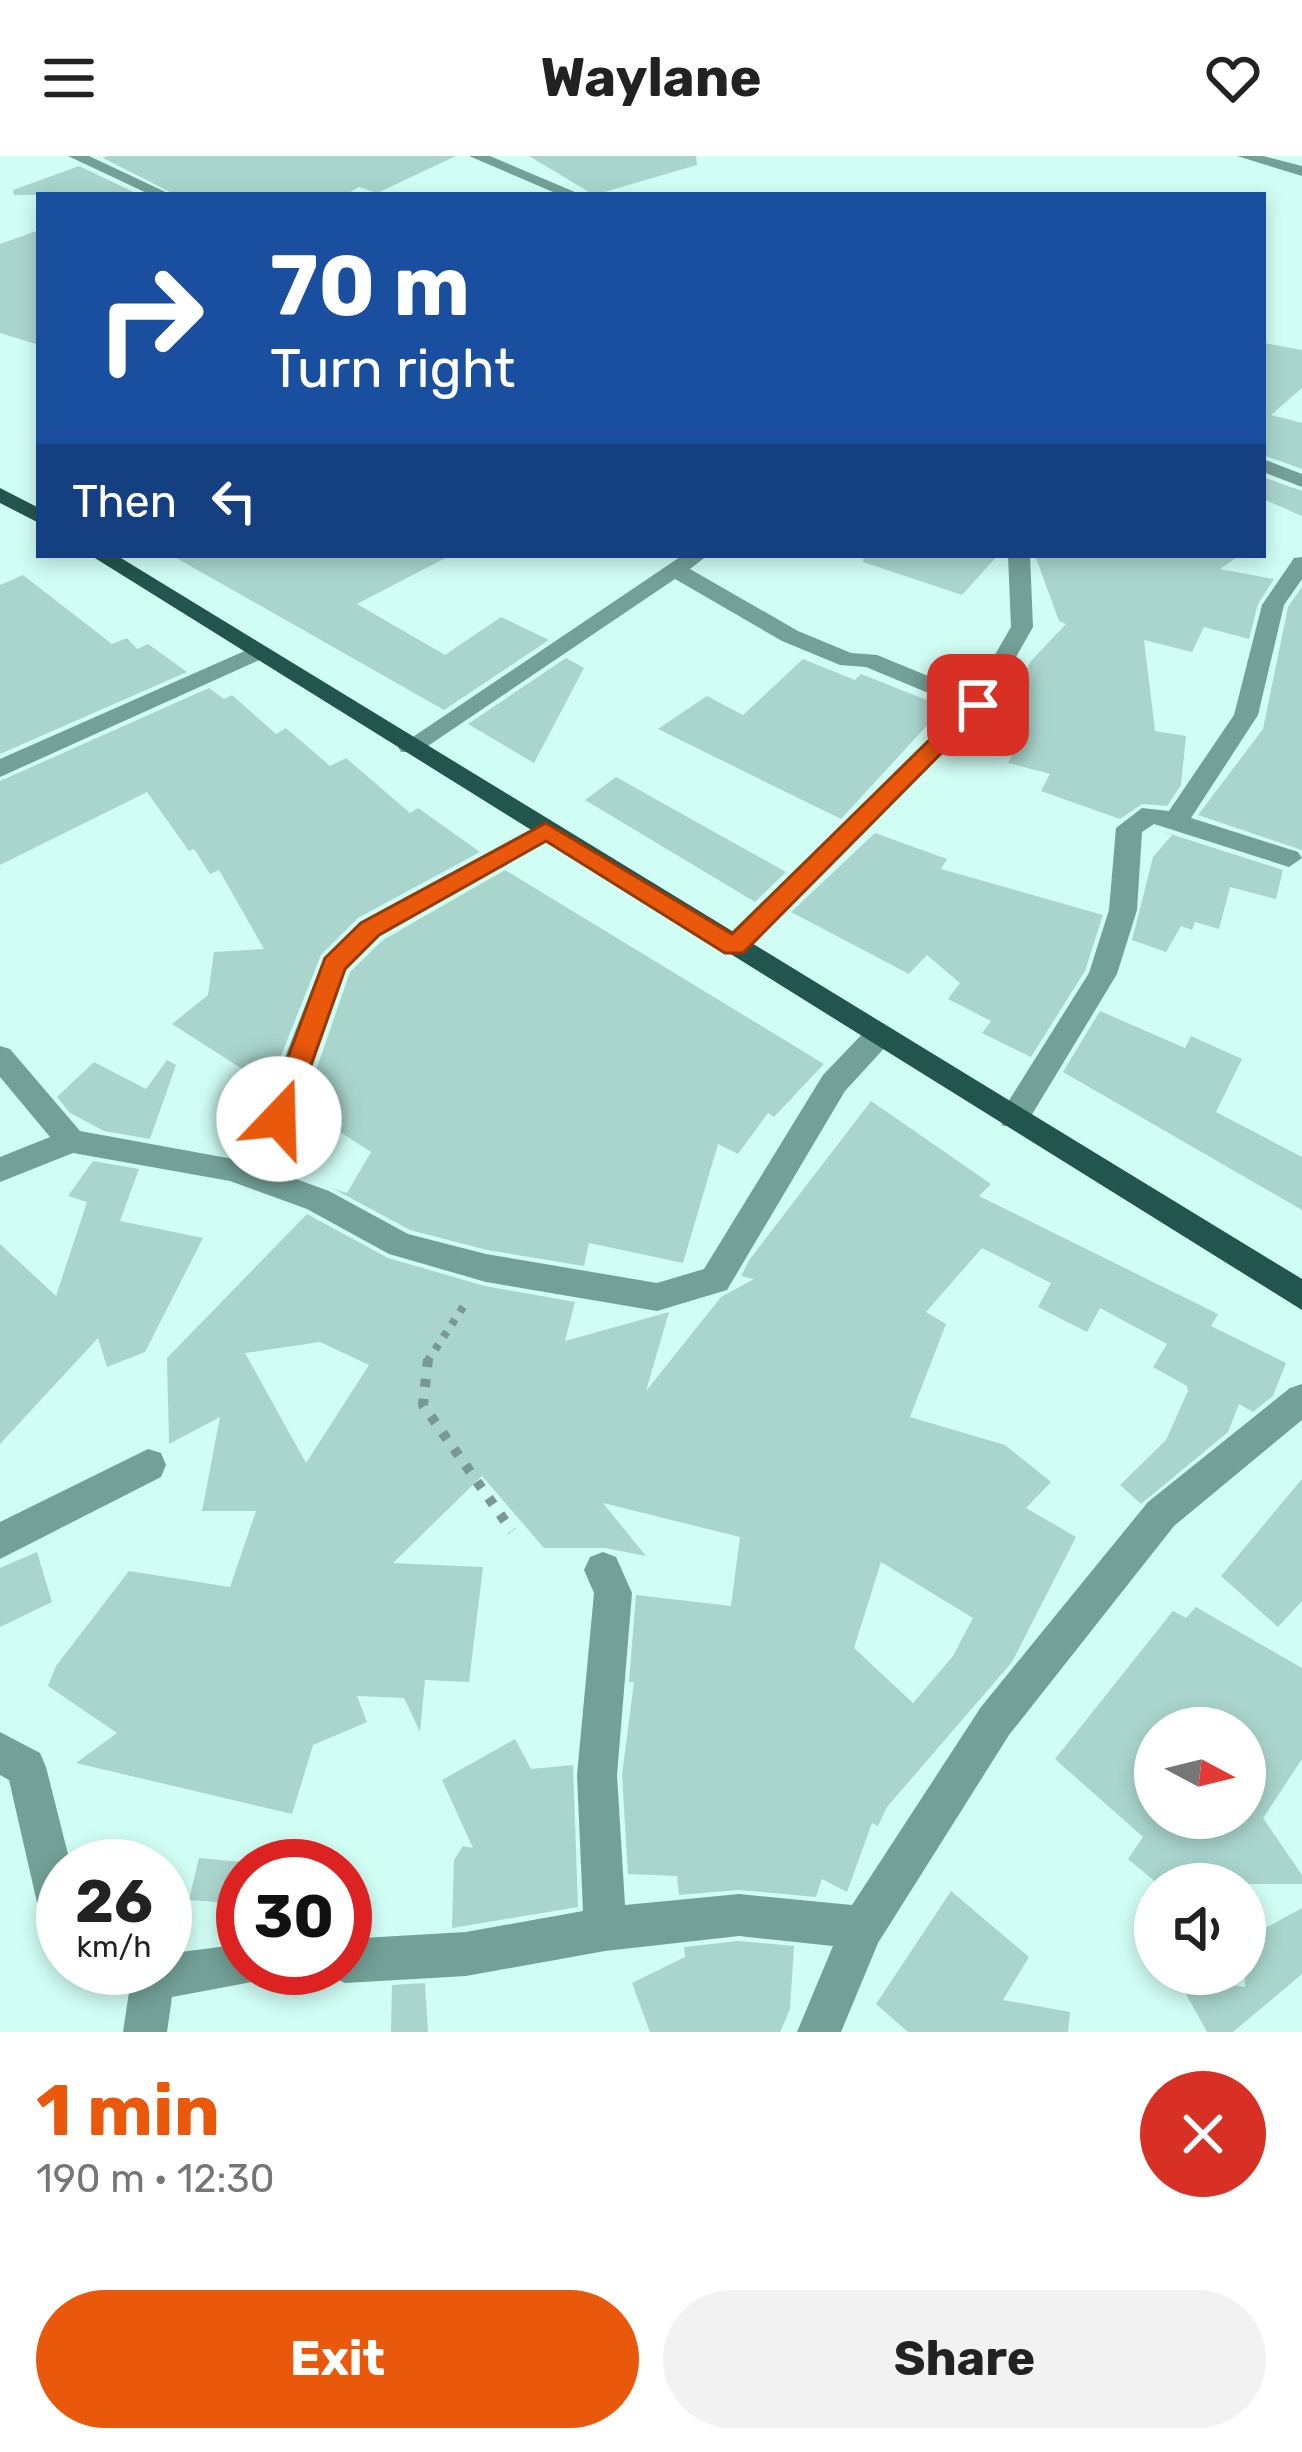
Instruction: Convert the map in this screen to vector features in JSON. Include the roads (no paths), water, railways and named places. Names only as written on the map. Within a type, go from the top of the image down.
[{"type":"main road","points":[[0,494],[36,515]]},
{"type":"main road","points":[[106,558],[1302,1296]]},
{"type":"street","points":[[76,156],[157,192]]},
{"type":"street","points":[[477,156],[567,192]]},
{"type":"street","points":[[1245,156],[1302,170]]},
{"type":"street","points":[[1266,466],[1302,481]]},
{"type":"street","points":[[410,747],[693,558]]},
{"type":"street","points":[[734,946],[978,705],[1022,627],[1019,558]]},
{"type":"street","points":[[1175,821],[1246,715],[1273,605],[1302,562]]},
{"type":"street","points":[[676,570],[790,636],[848,660],[869,660],[978,705]]},
{"type":"street","points":[[0,769],[256,653]]},
{"type":"street","points":[[1014,1118],[1103,974],[1123,910],[1130,828],[1150,814],[1289,858]]},
{"type":"street","points":[[252,1177],[279,1119],[334,964],[370,929],[546,830]]},
{"type":"street","points":[[0,1170],[71,1142],[252,1177],[318,1200],[400,1245],[486,1268],[657,1297],[715,1280],[834,1083],[879,1035]]},
{"type":"street","points":[[0,1057],[71,1142]]},
{"type":"street","points":[[819,2032],[862,1928],[995,1721],[1161,1514],[1302,1400]]},
{"type":"street","points":[[0,1541],[148,1465]]},
{"type":"street","points":[[603,1570],[613,1594],[597,1775],[604,1929]]},
{"type":"street","points":[[0,1752],[26,1767],[43,1839]]},
{"type":"street","points":[[372,1959],[466,1954],[604,1929],[739,1915],[862,1928]]},
{"type":"street","points":[[141,1995],[145,2032]]}]
